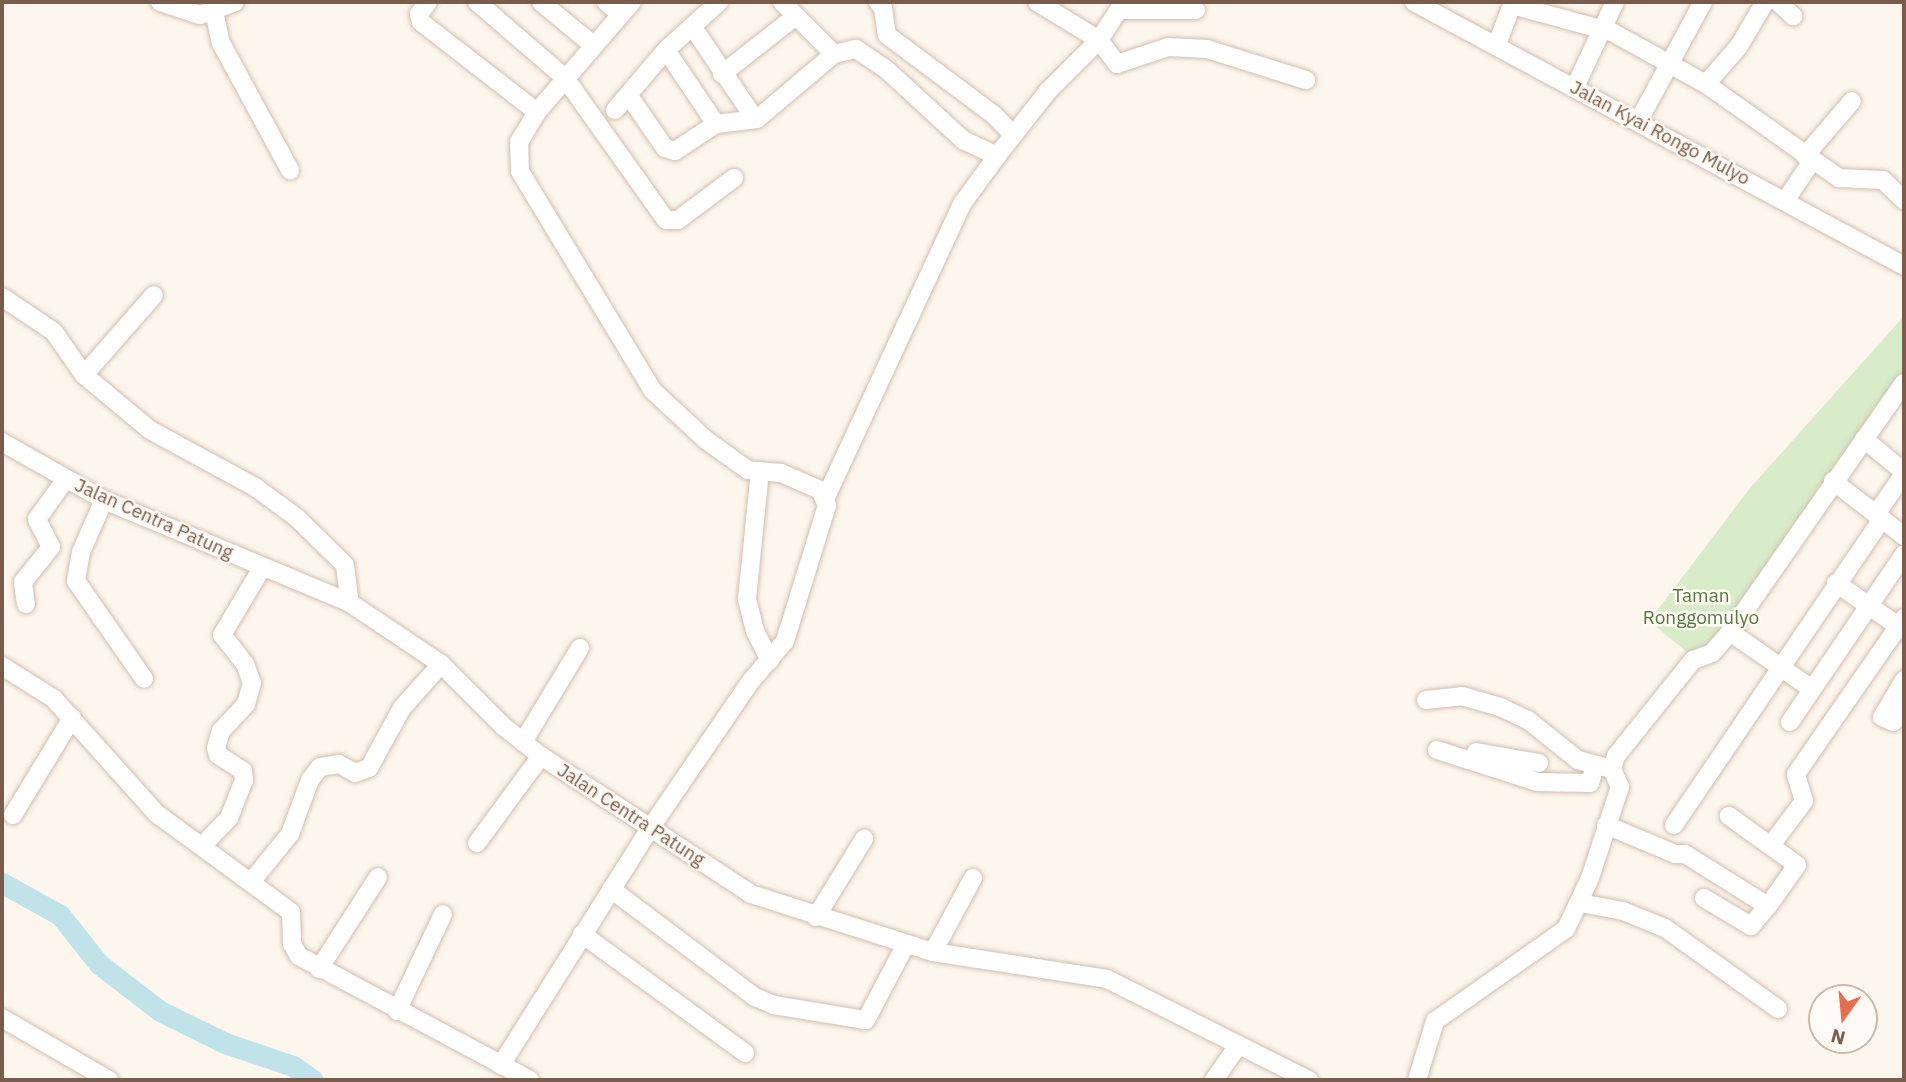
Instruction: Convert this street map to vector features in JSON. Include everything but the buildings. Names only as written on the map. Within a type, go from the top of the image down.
[{"type":"street","points":[[160,2],[190,15],[214,11],[235,2]]},
{"type":"street","points":[[428,2],[419,14],[421,22],[537,112]]},
{"type":"street","points":[[478,2],[565,78],[667,221],[678,220],[734,178]]},
{"type":"street","points":[[541,2],[593,45]]},
{"type":"street","points":[[606,2],[627,8],[537,112],[519,142],[520,171],[653,391],[706,440],[748,470],[781,472],[826,497]]},
{"type":"street","points":[[615,110],[666,50],[719,2]]},
{"type":"street","points":[[782,2],[834,54]]},
{"type":"street","points":[[1037,2],[1099,40],[1118,64],[1168,47],[1207,49],[1306,80]]},
{"type":"street","name":"Jalan Kyai Rongo Mulyo","points":[[1414,2],[1497,44],[1904,266]]},
{"type":"street","points":[[1575,87],[1615,2]]},
{"type":"street","points":[[1638,122],[1703,2]]},
{"type":"street","points":[[1706,84],[1739,46],[1765,2]]},
{"type":"street","points":[[1778,2],[1793,16]]},
{"type":"street","points":[[883,4],[887,35],[994,115],[1013,135]]},
{"type":"street","points":[[500,1065],[651,827],[785,641],[825,513],[826,497],[962,204],[1048,91],[1099,40],[1123,6],[1196,10]]},
{"type":"street","points":[[1497,44],[1510,10],[1516,6],[1604,29],[1672,63],[1706,84],[1808,158],[1850,181],[1884,180],[1904,200]]},
{"type":"street","points":[[214,11],[221,43],[290,170]]},
{"type":"street","points":[[722,74],[796,16]]},
{"type":"street","points":[[692,26],[755,119]]},
{"type":"street","points":[[629,96],[668,151],[675,151],[716,124],[755,119],[834,54],[856,49],[865,53],[943,125],[983,152],[997,156]]},
{"type":"street","points":[[666,50],[716,124]]},
{"type":"street","points":[[1785,201],[1808,158],[1852,101]]},
{"type":"street","points":[[84,375],[154,295]]},
{"type":"street","points":[[2,297],[54,332],[84,375],[150,430],[255,487],[297,519],[345,565],[350,603]]},
{"type":"street","points":[[1437,750],[1537,782],[1590,783],[1675,679],[1693,660],[1712,653],[1730,632],[1904,383]]},
{"type":"street","points":[[1674,825],[1836,583],[1904,473],[1864,439]]},
{"type":"street","name":"Jalan Centra Patung","points":[[2,442],[104,500],[350,603],[441,664],[541,756],[751,894],[816,917],[933,952],[1107,979],[1132,988],[1237,1047],[1309,1080]]},
{"type":"street","points":[[760,471],[747,599],[755,631],[770,660]]},
{"type":"street","points":[[26,604],[23,582],[51,547],[37,519],[66,480]]},
{"type":"street","points":[[1833,481],[1904,536]]},
{"type":"street","points":[[104,500],[81,552],[76,581],[144,679]]},
{"type":"street","points":[[1790,722],[1904,554]]},
{"type":"street","points":[[202,846],[229,818],[244,780],[243,771],[218,755],[216,748],[221,732],[246,704],[252,683],[245,664],[222,635],[262,568]]},
{"type":"street","points":[[1771,845],[1804,801],[1796,774],[1902,624],[1867,606],[1836,583]]},
{"type":"street","points":[[1730,632],[1812,689]]},
{"type":"street","points":[[523,742],[580,648]]},
{"type":"street","points":[[251,883],[290,834],[310,780],[320,767],[339,764],[355,773],[369,768],[402,708],[441,664]]},
{"type":"street","points":[[2,666],[45,692],[133,790],[202,846],[291,912],[293,948],[319,969],[530,1080]]},
{"type":"street","points":[[1904,680],[1882,717],[1893,722],[1904,710]]},
{"type":"street","points":[[1417,1080],[1435,1021],[1557,937],[1580,903],[1620,787],[1603,767],[1556,747],[1528,720],[1500,707],[1462,696],[1426,700]]},
{"type":"street","points":[[13,815],[72,719]]},
{"type":"street","points":[[1476,752],[1539,763]]},
{"type":"street","points":[[477,844],[541,756]]},
{"type":"street","points":[[1704,898],[1751,926],[1797,865],[1729,816]]},
{"type":"street","points":[[1606,825],[1675,854],[1685,854],[1768,906]]},
{"type":"street","points":[[816,917],[864,839]]},
{"type":"street","points":[[319,969],[377,877]]},
{"type":"street","points":[[933,952],[973,878]]},
{"type":"street","points":[[611,889],[755,997],[784,1007],[866,1020],[906,944]]},
{"type":"street","points":[[1580,903],[1623,911],[1665,928],[1778,1009]]},
{"type":"street","points":[[397,1012],[443,914]]},
{"type":"street","points":[[582,934],[745,1053]]},
{"type":"street","points":[[2,1018],[109,1080]]},
{"type":"street","points":[[1214,1080],[1237,1047]]},
{"type":"green space","name":"Taman Ronggomulyo","points":[[1904,316],[1904,378],[1712,649],[1692,656],[1649,621],[1750,488]]},
{"type":"waterway","points":[[2,883],[60,915],[99,964],[160,1011],[225,1043],[293,1066],[313,1080]]}]
